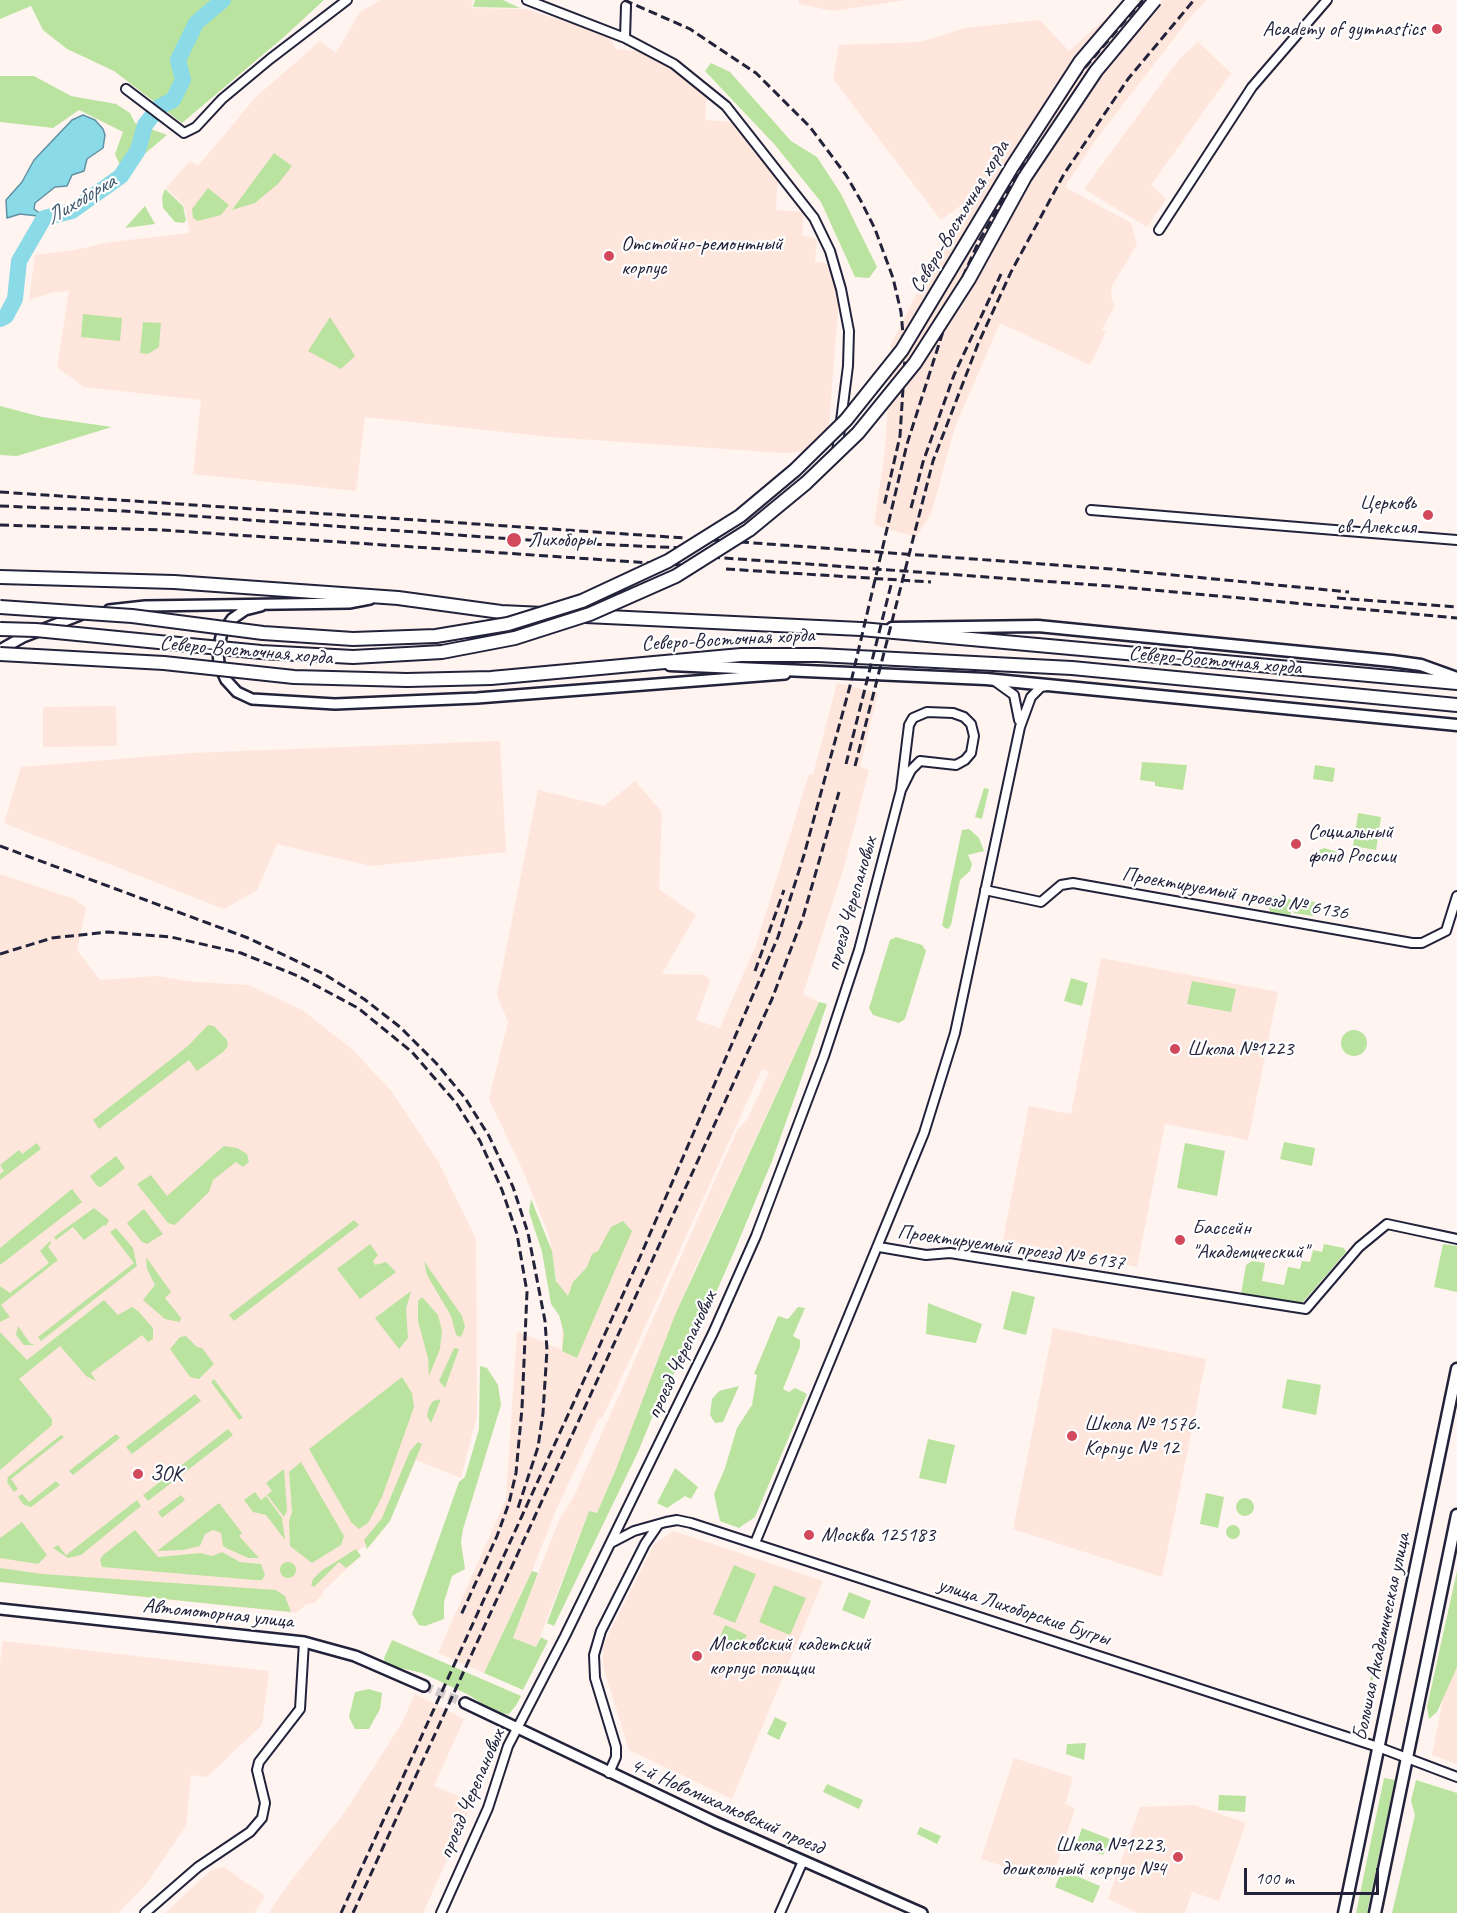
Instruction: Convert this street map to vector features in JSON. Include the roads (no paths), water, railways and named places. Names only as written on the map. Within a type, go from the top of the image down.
[{"type":"main road","name":"Северо-Восточная хорда","points":[[0,607],[132,616],[263,633],[353,639],[436,636],[508,624],[582,601],[669,561],[740,516],[795,470],[846,420],[902,350],[1012,167],[1080,62],[1133,0]]},
{"type":"main road","name":"Северо-Восточная хорда","points":[[0,629],[48,631],[261,652],[353,657],[442,652],[515,638],[590,614],[676,576],[749,530],[806,483],[858,433],[915,363],[969,279],[1025,177],[1096,71],[1155,0]]},
{"type":"main road","name":"Северо-Восточная хорда","points":[[0,577],[174,582],[380,597],[501,612],[861,629],[1457,683]]},
{"type":"main road","points":[[861,629],[949,625],[1038,626],[1392,661],[1421,665],[1457,678]]},
{"type":"main road","name":"Северо-Восточная хорда","points":[[0,652],[164,663],[294,677],[407,680],[491,678],[634,663],[741,655],[889,657],[1072,668],[1331,691],[1457,705]]},
{"type":"main road","points":[[634,663],[986,679],[1457,725]]},
{"type":"main road","name":"Большая Академическая улица","points":[[1344,1913],[1457,1369]]},
{"type":"main road","points":[[1375,1913],[1457,1515]]},
{"type":"street","points":[[126,90],[184,133],[196,127],[230,92],[347,0]]},
{"type":"street","points":[[526,0],[625,38],[674,63],[726,106],[798,194],[824,235],[841,289],[849,331],[848,366],[837,452]]},
{"type":"street","points":[[1159,230],[1252,87],[1270,63],[1327,0]]},
{"type":"street","points":[[625,38],[626,6]]},
{"type":"street","points":[[1091,510],[1457,540]]},
{"type":"street","points":[[0,652],[23,637],[74,617],[108,610],[145,606],[349,603],[380,597]]},
{"type":"street","points":[[261,606],[245,610],[232,620],[222,633],[218,649],[219,665],[226,680],[237,692],[252,699],[334,704],[465,699],[821,672]]},
{"type":"street","points":[[986,679],[1000,683],[1014,695],[1019,711],[1020,727]]},
{"type":"street","points":[[755,1543],[879,1247],[924,1133],[940,1086],[960,1013],[1020,727],[1031,696],[1041,687],[1052,685]]},
{"type":"street","points":[[927,712],[953,713],[963,717],[971,724],[974,736],[971,753],[965,760],[956,765],[920,761],[911,770],[901,790],[905,746],[913,718],[927,712]]},
{"type":"street","name":"проезд Черепановых","points":[[441,1913],[488,1808],[508,1746],[518,1731],[713,1333],[777,1182],[830,1039],[859,950],[901,790]]},
{"type":"street","name":"Проектируемый проезд № 6136","points":[[986,890],[1041,902],[1056,889],[1072,883],[1412,943],[1422,943],[1446,931],[1457,896]]},
{"type":"street","name":"Проектируемый проезд № 6137","points":[[879,1247],[926,1256],[950,1253],[1306,1309],[1359,1247],[1387,1224],[1457,1239]]},
{"type":"street","name":"улица Лихоборские Бугры","points":[[611,1543],[633,1531],[677,1520],[691,1523],[1378,1747],[1457,1777]]},
{"type":"street","points":[[609,1773],[616,1757],[616,1747],[595,1678],[594,1655],[601,1631],[645,1544],[658,1525]]},
{"type":"street","name":"Автомоторная улица","points":[[0,1609],[304,1642],[354,1656],[424,1686]]},
{"type":"street","points":[[145,1913],[198,1867],[250,1832],[262,1818],[265,1803],[257,1770],[259,1762],[300,1709],[304,1642]]},
{"type":"street","points":[[465,1703],[518,1731]]},
{"type":"street","name":"4-й Новомихалковский проезд","points":[[518,1731],[922,1913]]},
{"type":"street","points":[[780,1913],[803,1861]]},
{"type":"water","points":[[83,115],[95,120],[103,129],[105,135],[103,148],[87,159],[84,171],[72,175],[67,186],[55,187],[35,203],[34,209],[41,214],[38,216],[20,214],[7,218],[6,200],[22,182],[34,160],[72,120]]},
{"type":"waterway","name":"Лихоборка","points":[[0,319],[6,316],[15,299],[19,261],[44,218],[72,211],[121,176],[138,150],[145,125],[159,107],[173,100],[183,80],[178,60],[196,23],[223,0]]},
{"type":"tunnel","points":[[424,1686],[465,1703]]},
{"type":"railway","points":[[624,0],[690,29],[756,73],[810,127],[846,175],[861,201],[875,229],[893,278],[901,312],[905,357],[900,436],[884,506]]},
{"type":"railway","points":[[341,1913],[640,1257],[778,937],[804,855],[850,686],[907,444],[955,294],[979,241],[1052,113],[1082,71],[1143,0]]},
{"type":"railway","points":[[855,766],[933,461],[978,344],[1011,272],[1064,174],[1128,79],[1194,0]]},
{"type":"railway","points":[[911,508],[923,462],[954,375],[1001,274]]},
{"type":"railway","points":[[0,492],[685,538]]},
{"type":"railway","points":[[0,506],[124,511],[569,543],[684,548]]},
{"type":"railway","points":[[0,525],[162,530],[681,565]]},
{"type":"railway","points":[[713,540],[1111,569],[1349,592]]},
{"type":"railway","points":[[711,557],[1110,586],[1457,618]]},
{"type":"railway","points":[[726,569],[931,582]]},
{"type":"railway","points":[[846,764],[892,581]]},
{"type":"railway","points":[[1337,598],[1457,607]]},
{"type":"railway","points":[[353,1913],[772,999],[803,917],[839,792]]},
{"type":"railway","points":[[0,846],[248,938],[324,974],[364,999],[400,1027],[436,1063],[465,1098],[489,1136],[513,1187],[528,1233],[545,1321],[547,1350],[543,1413],[538,1447],[517,1511]]},
{"type":"railway","points":[[755,971],[784,890]]},
{"type":"railway","points":[[0,954],[52,938],[108,932],[171,937],[241,953],[298,976],[358,1008],[412,1052],[457,1104],[480,1141],[502,1190],[517,1234],[527,1292],[522,1408],[516,1473],[509,1503],[497,1536],[461,1615]]},
{"type":"place","name":"Academy of gymnastics","points":[[1437,29]]},
{"type":"place","name":"Отстойно-ремонтный корпус","points":[[609,256]]},
{"type":"place","name":"Церковь св. Алексия","points":[[1428,515]]},
{"type":"place","name":"Лихоборы","points":[[514,540]]},
{"type":"place","name":"Социальный фонд России","points":[[1296,844]]},
{"type":"place","name":"Школа №1223","points":[[1175,1049]]},
{"type":"place","name":"Бассейн \"Академический\"","points":[[1180,1240]]},
{"type":"place","name":"Школа № 1576. Корпус № 12","points":[[1072,1436]]},
{"type":"place","name":"ЗОК","points":[[138,1474]]},
{"type":"place","name":"Москва 125183","points":[[809,1535]]},
{"type":"place","name":"Московский кадетский корпус полиции","points":[[697,1656]]},
{"type":"place","name":"Школа №1223, дошкольный корпус №4","points":[[1178,1857]]}]
